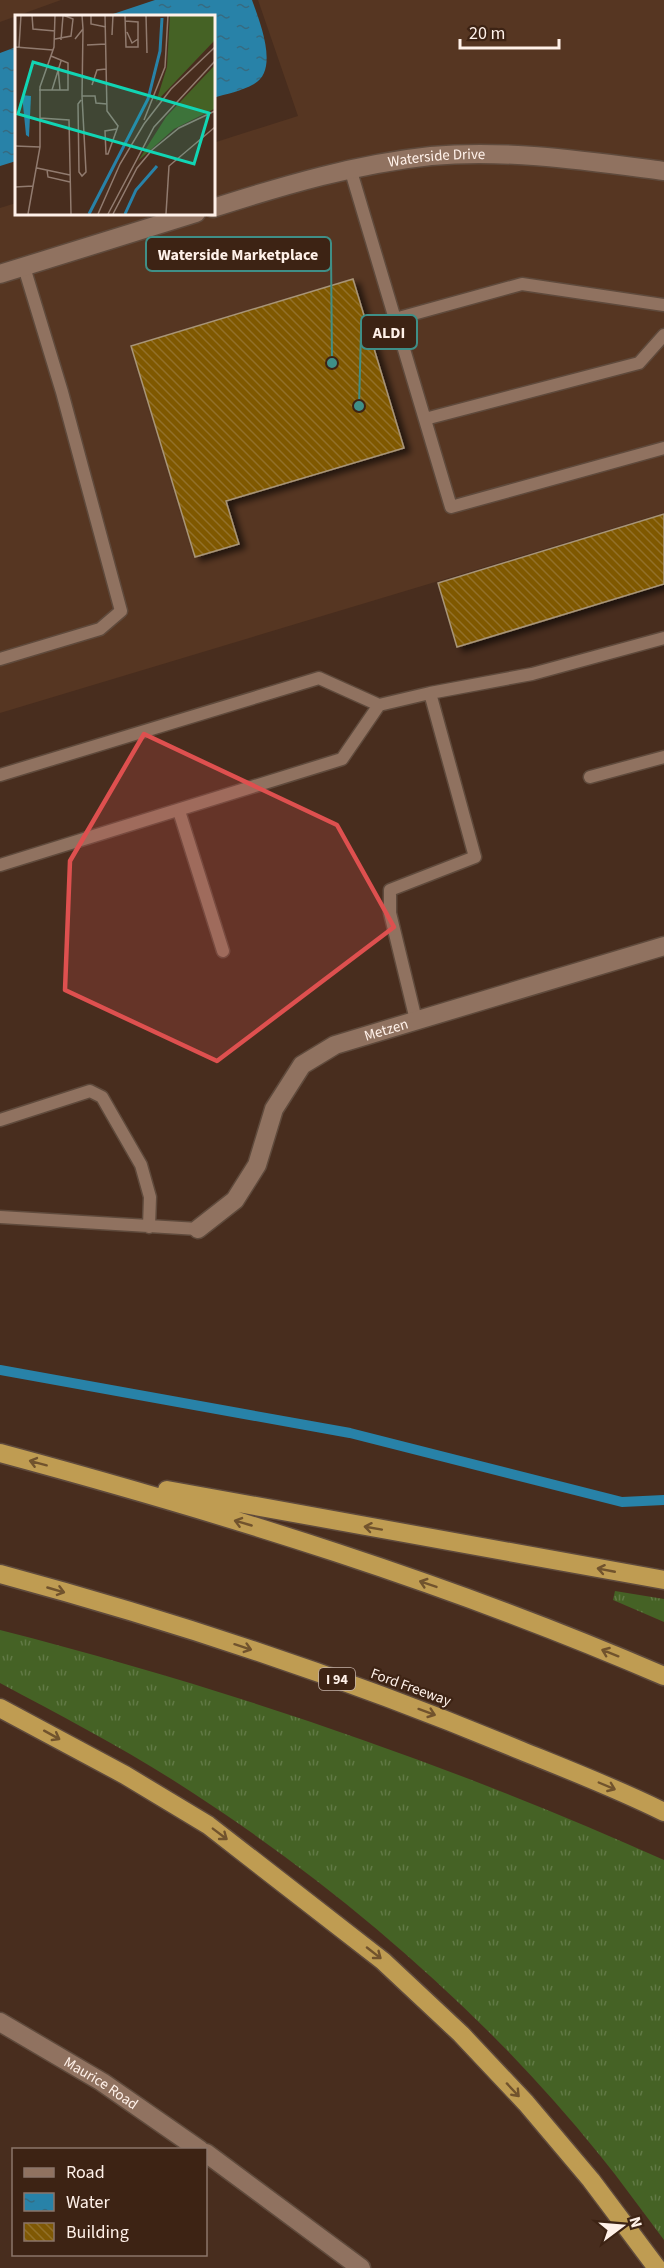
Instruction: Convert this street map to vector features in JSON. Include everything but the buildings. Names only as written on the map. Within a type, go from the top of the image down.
[{"type":"highway","points":[[0,1453],[76,1473],[304,1541],[488,1604],[664,1676]]},
{"type":"highway","points":[[76,1473],[664,1580]]},
{"type":"highway","name":"Ford Freeway","points":[[0,1574],[183,1627],[301,1666],[453,1722],[664,1812]]},
{"type":"highway","points":[[0,1708],[124,1775],[208,1825],[384,1961],[461,2034],[526,2103],[591,2180],[657,2268]]},
{"type":"street","name":"Waterside Drive","points":[[214,208],[350,168],[423,157],[483,154],[532,156],[664,171]]},
{"type":"street","points":[[0,274],[193,214]]},
{"type":"street","name":"Metzen","points":[[198,1229],[235,1200],[257,1165],[274,1109],[302,1065],[335,1045],[664,946]]},
{"type":"street","name":"Maurice Road","points":[[0,2022],[102,2082],[197,2148]]},
{"type":"street","points":[[207,2154],[361,2268]]},
{"type":"lane","points":[[350,168],[451,507],[664,448]]},
{"type":"lane","points":[[0,659],[100,628],[121,611],[62,392],[24,267]]},
{"type":"lane","points":[[395,319],[522,284],[664,305]]},
{"type":"lane","points":[[425,419],[639,363],[664,335]]},
{"type":"lane","points":[[0,775],[319,678],[379,705],[532,674],[664,638]]},
{"type":"lane","points":[[416,1020],[390,913],[390,890],[475,857],[430,693]]},
{"type":"lane","points":[[0,865],[342,759],[379,705]]},
{"type":"lane","points":[[590,777],[664,757]]},
{"type":"lane","points":[[179,811],[223,951]]},
{"type":"lane","points":[[0,1120],[90,1091],[102,1097],[141,1165],[150,1197],[149,1227]]},
{"type":"lane","points":[[0,1217],[198,1229]]},
{"type":"highlighted area","points":[[144,734],[337,825],[394,927],[217,1061],[65,990],[70,861]]},
{"type":"shaded area","points":[[0,0],[61,0],[15,15],[0,22]]},
{"type":"shaded area","points":[[258,0],[664,0],[664,513],[0,713],[0,208],[15,203],[15,214],[214,214],[214,143],[298,116]]},
{"type":"green space","points":[[615,1591],[664,1599],[664,1622],[613,1600]]},
{"type":"green space","points":[[0,1630],[169,1677],[337,1731],[502,1792],[664,1860],[664,2240],[598,2153],[509,2052],[410,1958],[357,1913],[249,1831],[170,1778],[122,1749],[0,1683]]},
{"type":"water","points":[[155,0],[252,0],[263,32],[267,57],[266,68],[262,77],[254,84],[214,98],[214,15],[110,15]]},
{"type":"water","points":[[15,47],[15,161],[0,166],[0,53]]},
{"type":"waterway","points":[[0,1370],[350,1433],[622,1502],[664,1500]]},
{"type":"place","name":"Waterside Marketplace","points":[[332,363]]},
{"type":"place","name":"ALDI","points":[[359,406]]}]
